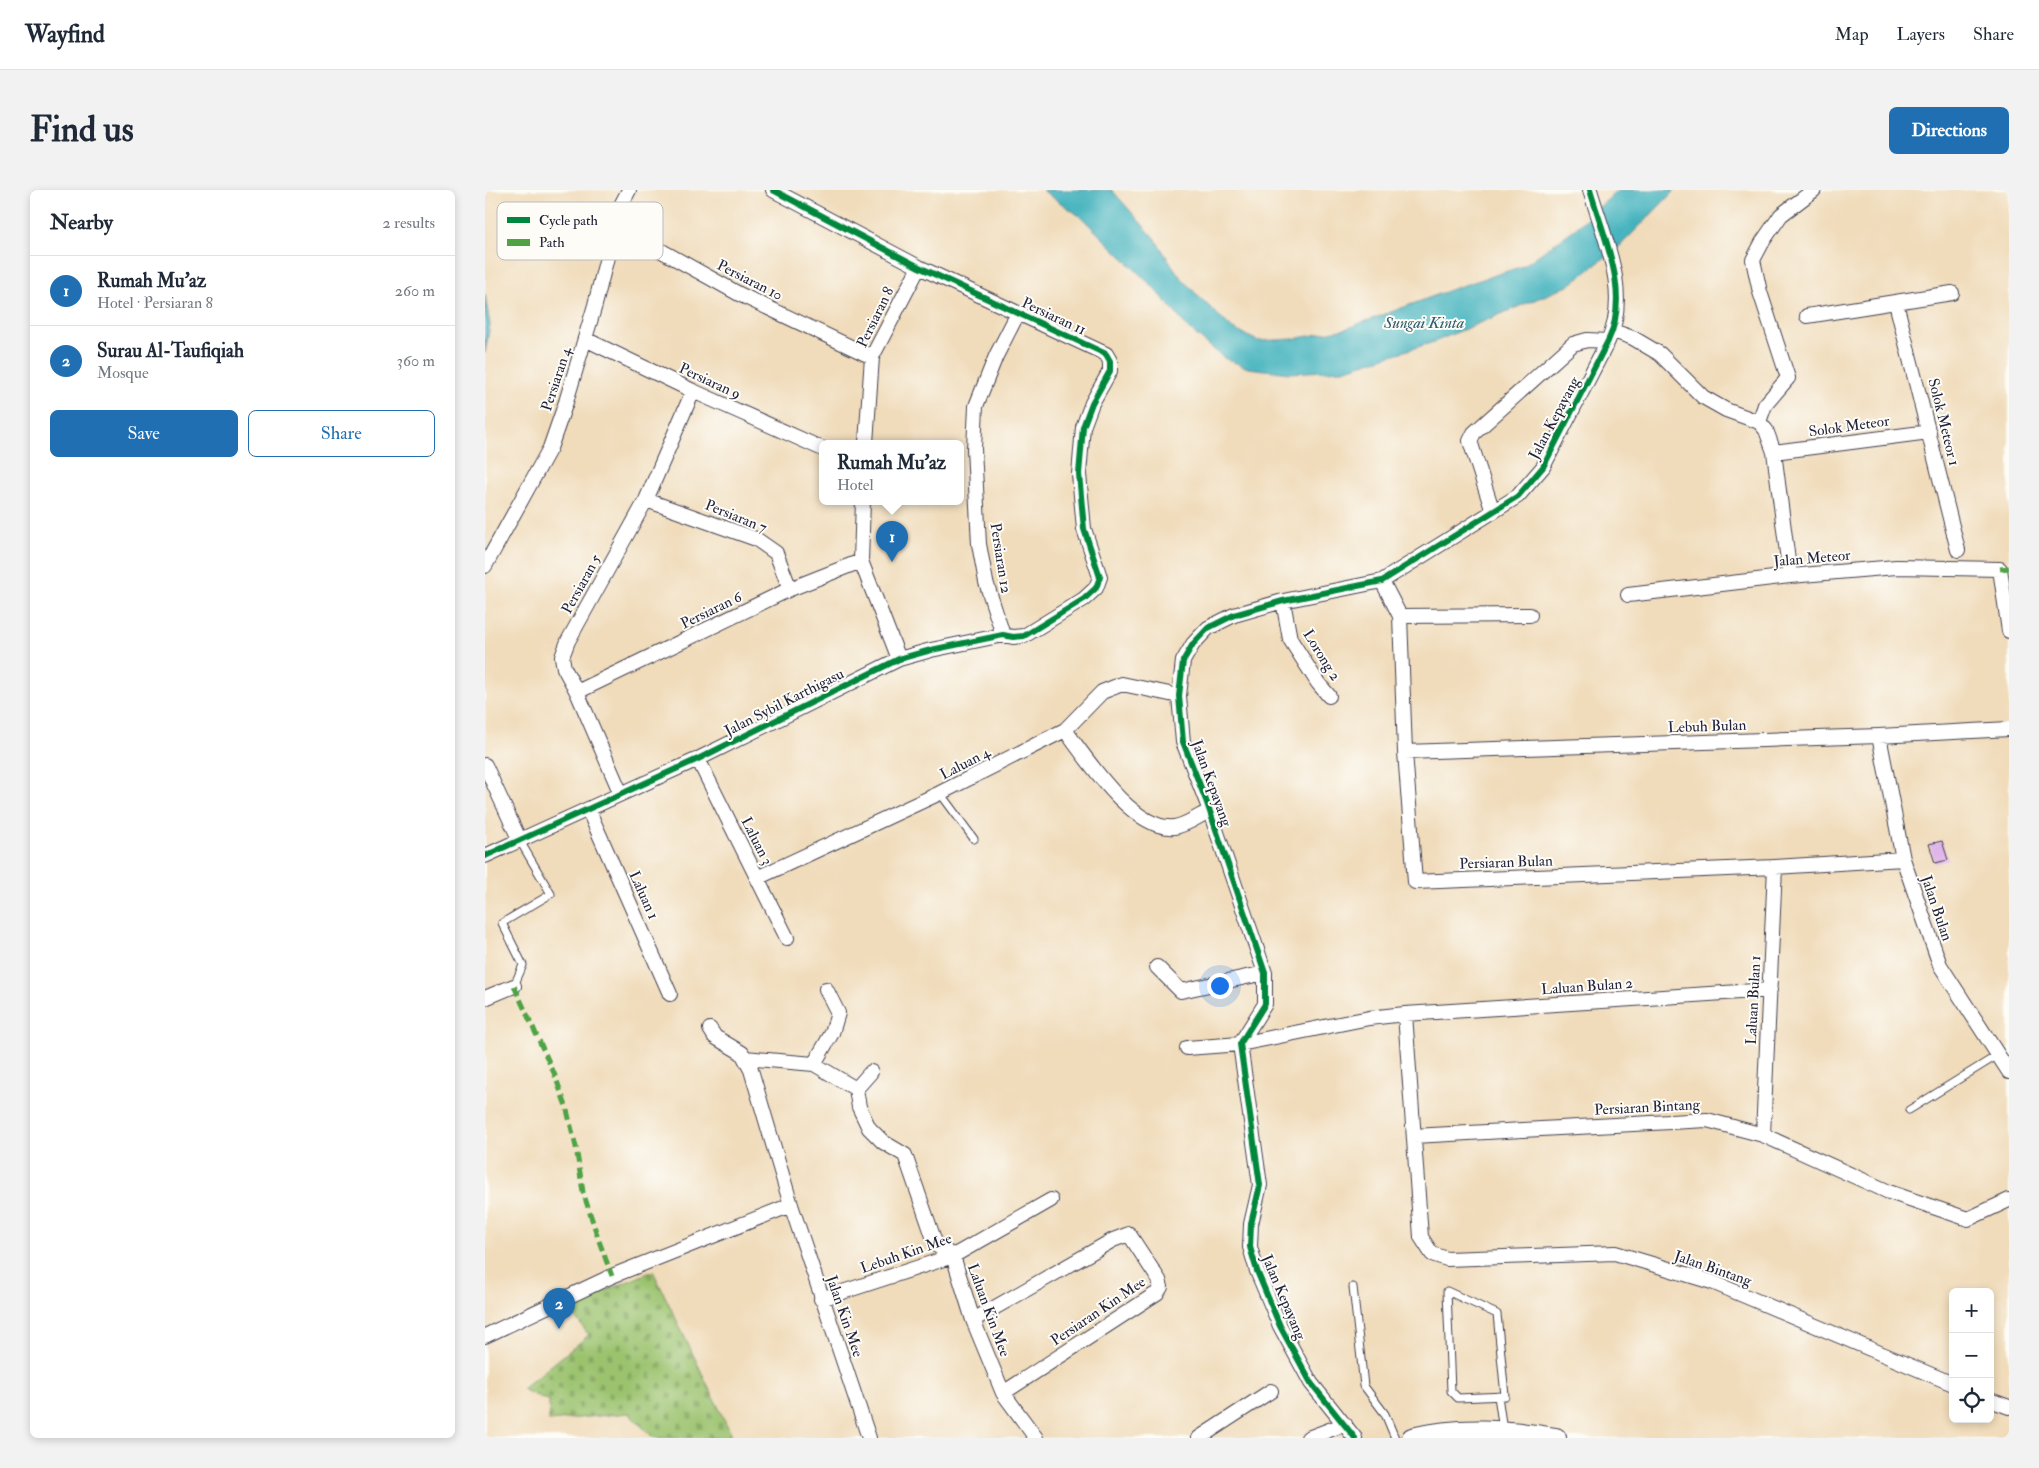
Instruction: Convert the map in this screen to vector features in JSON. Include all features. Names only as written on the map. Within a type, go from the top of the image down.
[{"type":"main road","points":[[1412,1438],[1432,1433],[1483,1429],[1556,1438]]},
{"type":"street","name":"Persiaran 4","points":[[623,202],[629,190]]},
{"type":"street","name":"Persiaran 11","points":[[773,190],[919,267],[1106,354],[1110,361],[1110,371],[1092,403],[1083,427],[1079,474],[1084,529],[1100,577],[1096,588]]},
{"type":"street","name":"Jalan Kepayang","points":[[1355,1438],[1311,1382],[1280,1326],[1257,1271],[1250,1247],[1251,1224],[1260,1184],[1240,1044],[1265,1004],[1265,973],[1183,742],[1179,696],[1183,661],[1193,644],[1208,628],[1234,615],[1283,601],[1382,581],[1518,496],[1543,467],[1610,336],[1618,310],[1615,275],[1590,190]]},
{"type":"street","points":[[1759,422],[1765,405],[1788,378],[1760,292],[1753,260],[1763,241],[1781,216],[1814,190]]},
{"type":"street","name":"Persiaran 10","points":[[663,252],[739,294],[872,357]]},
{"type":"street","name":"Persiaran 4","points":[[485,566],[550,448],[585,338],[606,260]]},
{"type":"street","name":"Persiaran 8","points":[[866,440],[872,357],[919,267]]},
{"type":"street","points":[[1807,316],[1953,293]]},
{"type":"street","name":"Solok Meteor 1","points":[[1896,302],[1959,550]]},
{"type":"street","name":"Persiaran 12","points":[[1003,635],[986,582],[979,544],[974,449],[976,406],[996,356],[1017,313]]},
{"type":"street","points":[[1493,512],[1471,441],[1474,433],[1573,344],[1610,336],[1633,338],[1660,354],[1703,397],[1727,410],[1759,422],[1766,430],[1773,452],[1790,576]]},
{"type":"street","name":"Persiaran 9","points":[[585,338],[693,392],[819,447]]},
{"type":"street","name":"Persiaran 5","points":[[621,794],[577,692],[564,668],[562,657],[568,641],[646,500],[693,392]]},
{"type":"street","name":"Solok Meteor","points":[[1773,452],[1929,432]]},
{"type":"street","name":"Persiaran 7","points":[[646,500],[756,539],[776,553],[790,589]]},
{"type":"street","points":[[863,505],[861,561],[899,659]]},
{"type":"street","name":"Persiaran 6","points":[[577,692],[790,589],[861,561]]},
{"type":"street","name":"Jalan Meteor","points":[[1628,595],[1790,576],[1896,567],[2000,568],[2009,631]]},
{"type":"street","name":"Persiaran Bulan","points":[[1382,581],[1400,616],[1405,752],[1415,882],[1775,867],[1903,859]]},
{"type":"street","name":"Jalan Sybil Karthigasu","points":[[485,856],[698,759],[899,659],[931,650],[1003,635],[1023,636],[1085,599],[1096,588]]},
{"type":"street","name":"Lorong 2","points":[[1283,601],[1290,639],[1318,683],[1329,696]]},
{"type":"street","points":[[1400,616],[1530,615]]},
{"type":"street","name":"Laluan 4","points":[[757,878],[940,793],[1065,730],[1102,692],[1122,684],[1179,696]]},
{"type":"street","name":"Lebuh Bulan","points":[[1405,752],[1879,736],[2009,729]]},
{"type":"street","points":[[1065,730],[1103,780],[1132,811],[1156,825],[1177,827],[1209,811]]},
{"type":"street","name":"Jalan Bulan","points":[[1879,736],[1903,859],[1940,965],[2009,1072]]},
{"type":"street","name":"Laluan 3","points":[[698,759],[787,938]]},
{"type":"street","points":[[485,765],[521,841]]},
{"type":"street","name":"Laluan 1","points":[[588,809],[670,994]]},
{"type":"street","name":"Laluan Bulan 1","points":[[1763,1135],[1775,867]]},
{"type":"street","points":[[1157,967],[1181,991],[1265,973]]},
{"type":"street","points":[[485,998],[514,986]]},
{"type":"street","points":[[814,1064],[832,1032],[838,1013],[826,989]]},
{"type":"street","name":"Laluan Bulan 2","points":[[1187,1048],[1240,1044],[1369,1018],[1405,1014],[1770,990]]},
{"type":"street","points":[[1405,1014],[1414,1136]]},
{"type":"street","points":[[710,1029],[715,1037],[742,1053],[745,1058],[814,1064],[856,1089],[871,1072]]},
{"type":"street","name":"Jalan Kin Mee","points":[[745,1058],[751,1070],[821,1299],[869,1438]]},
{"type":"street","name":"Laluan Kin Mee","points":[[856,1089],[859,1107],[869,1128],[883,1142],[905,1155],[936,1245],[953,1256],[973,1320],[1003,1394],[1036,1438]]},
{"type":"street","name":"Persiaran Bintang","points":[[1414,1136],[1707,1120],[1763,1135],[1889,1192],[1968,1219],[2009,1200]]},
{"type":"street","name":"Jalan Bintang","points":[[1414,1136],[1421,1238],[1432,1254],[1447,1259],[1615,1254],[1712,1282],[1949,1382]]},
{"type":"street","name":"Lebuh Kin Mee","points":[[821,1299],[953,1256],[1051,1200]]},
{"type":"street","points":[[485,1336],[612,1276],[791,1205]]},
{"type":"street","name":"Persiaran Kin Mee","points":[[973,1320],[1113,1240],[1129,1234],[1159,1280],[1161,1286],[1157,1293],[1003,1394]]},
{"type":"street","points":[[1199,1438],[1271,1391]]},
{"type":"street","points":[[1994,1401],[2009,1407]]},
{"type":"street","points":[[1308,1438],[1345,1424]]},
{"type":"lane","points":[[940,793],[975,839]]},
{"type":"lane","points":[[514,986],[523,965],[502,923],[551,894],[521,841]]},
{"type":"lane","points":[[1909,1110],[1998,1055]]},
{"type":"lane","points":[[1353,1287],[1364,1386],[1385,1414],[1395,1438]]},
{"type":"lane","points":[[1447,1291],[1497,1314],[1505,1396],[1498,1396],[1458,1398],[1451,1391],[1447,1291]]},
{"type":"lane","points":[[1498,1396],[1503,1432]]},
{"type":"green space","points":[[653,1271],[733,1438],[654,1438],[628,1413],[549,1421],[549,1401],[522,1389],[589,1335],[567,1307]]},
{"type":"water","name":"Sungai Kinta","points":[[1042,190],[1112,190],[1155,239],[1178,274],[1198,296],[1233,329],[1258,341],[1293,339],[1345,329],[1458,287],[1523,266],[1576,228],[1618,190],[1675,190],[1620,246],[1568,286],[1434,342],[1343,370],[1289,373],[1248,368],[1224,358],[1188,328],[1157,291],[1081,217]]},
{"type":"water","points":[[485,294],[490,325],[485,353]]},
{"type":"building","points":[[1942,841],[1948,860],[1935,863],[1929,844]]},
{"type":"marked path","points":[[2000,569],[2009,568]]},
{"type":"marked path","points":[[514,986],[554,1073],[566,1106],[576,1147],[583,1192],[612,1276]]},
{"type":"cycle path","points":[[485,856],[698,759],[899,659],[931,650],[1003,635],[1013,637],[1024,636],[1084,599],[1096,588],[1100,577],[1084,529],[1079,474],[1083,427],[1092,403],[1110,371],[1110,361],[1106,354],[919,267],[773,190]]},
{"type":"cycle path","points":[[1355,1438],[1311,1383],[1280,1326],[1257,1271],[1250,1247],[1251,1224],[1260,1185],[1240,1044],[1265,1004],[1265,973],[1207,803],[1183,742],[1179,696],[1183,661],[1193,644],[1208,628],[1234,615],[1283,601],[1382,581],[1518,496],[1543,467],[1608,341],[1614,323],[1617,304],[1613,266],[1590,190]]},
{"type":"place","name":"Rumah Mu'az","points":[[892,562]]},
{"type":"place","name":"Surau Al-Taufiqiah","points":[[559,1329]]}]
